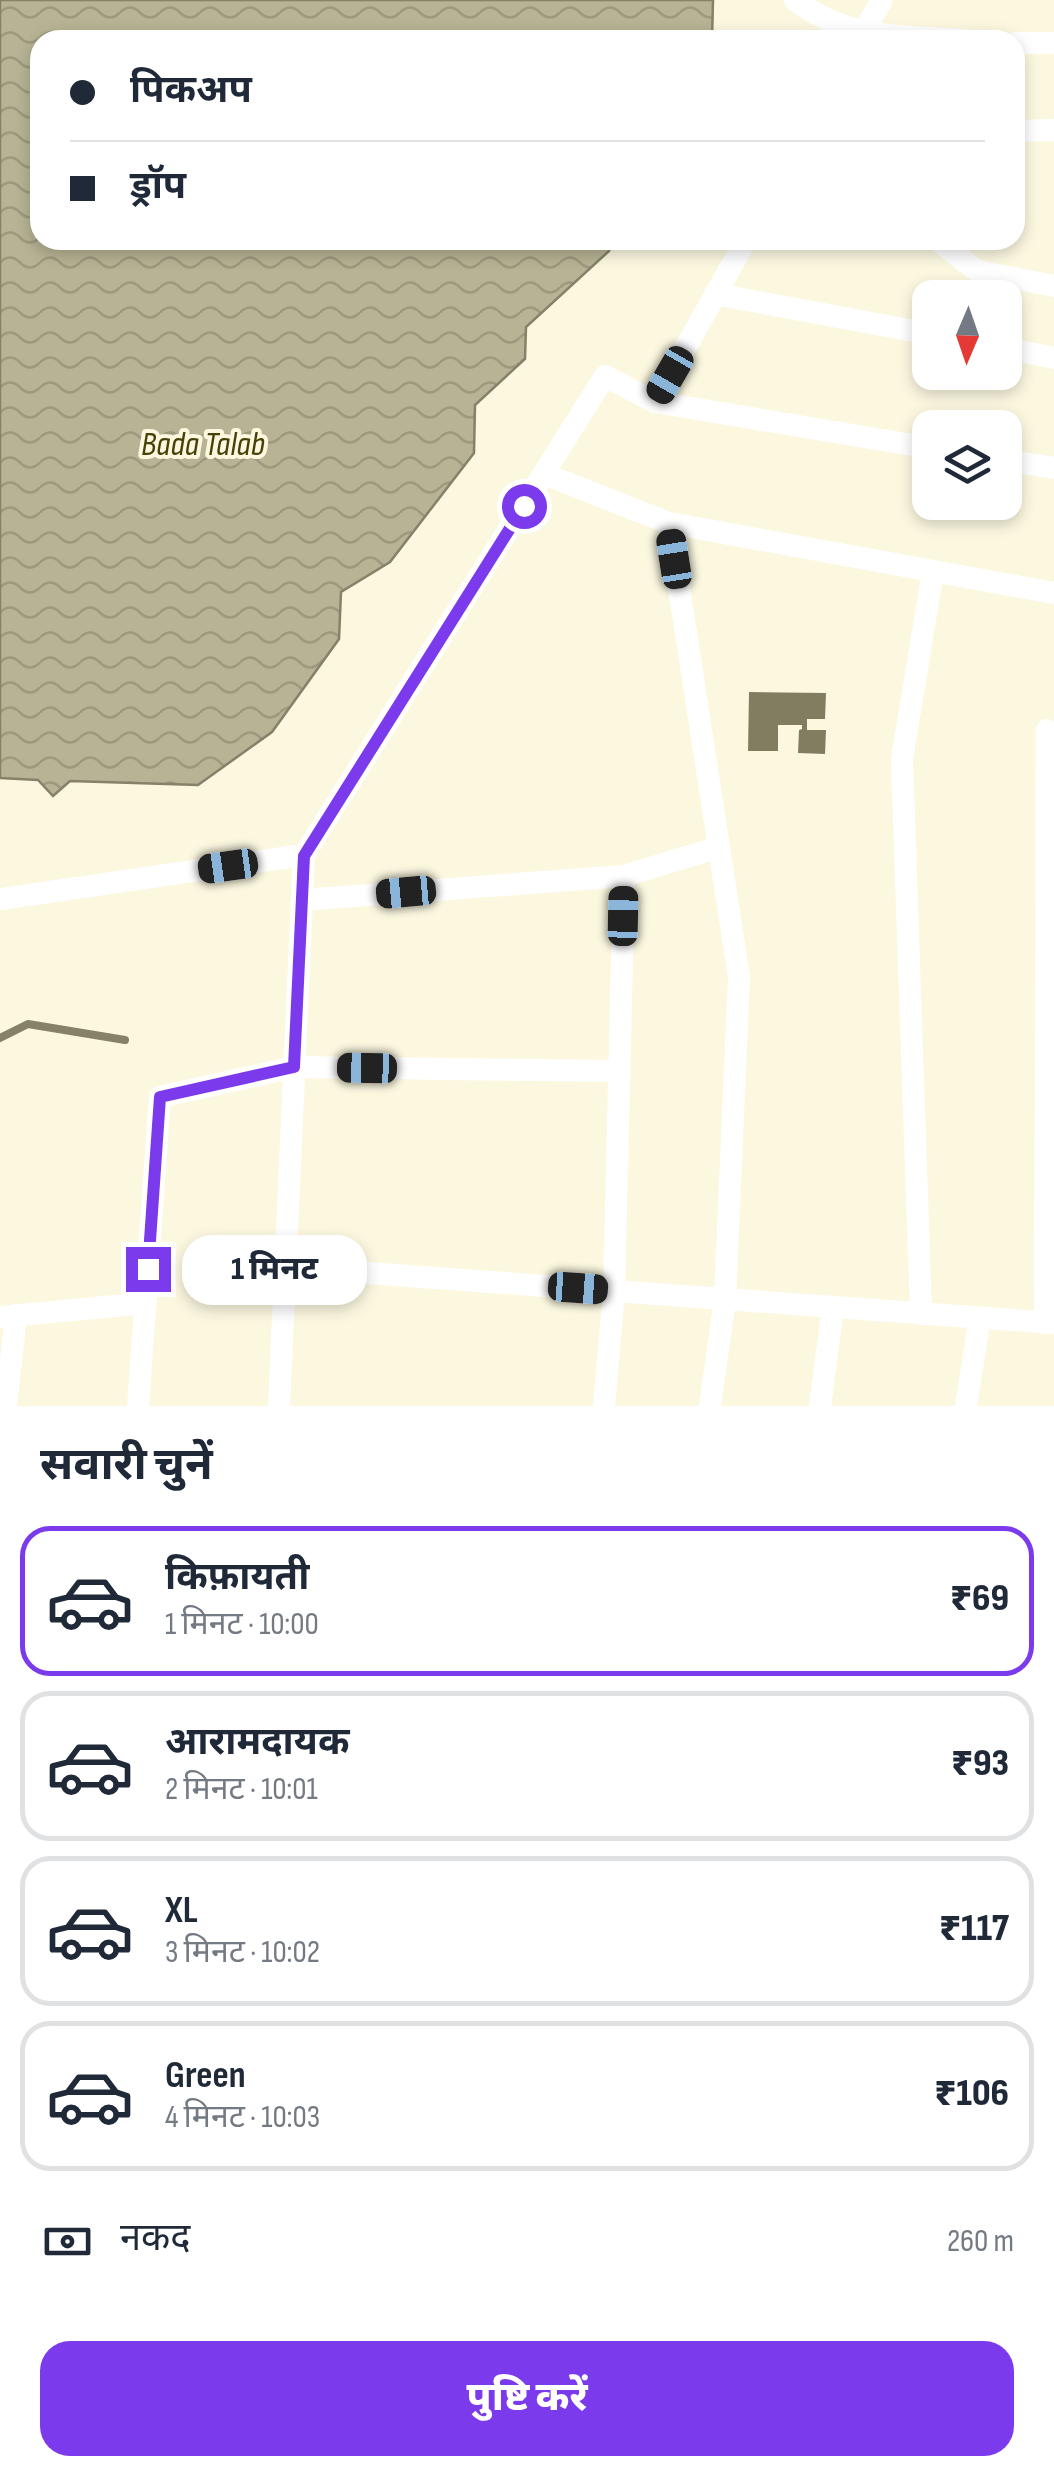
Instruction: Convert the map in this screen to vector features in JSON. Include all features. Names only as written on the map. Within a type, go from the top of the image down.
[{"type":"street","points":[[795,0],[847,30]]},
{"type":"street","points":[[865,30],[882,0]]},
{"type":"street","points":[[1025,43],[1054,43]]},
{"type":"street","points":[[1025,131],[1054,130]]},
{"type":"street","points":[[655,402],[740,250]]},
{"type":"street","points":[[948,250],[976,272],[1054,286]]},
{"type":"street","points":[[716,294],[912,331]]},
{"type":"street","points":[[1022,351],[1054,358]]},
{"type":"street","points":[[279,1406],[304,856],[605,376],[655,402],[912,445]]},
{"type":"street","points":[[1022,463],[1054,468]]},
{"type":"street","points":[[544,474],[669,523],[1054,593]]},
{"type":"street","points":[[669,523],[738,978],[725,1299],[710,1406]]},
{"type":"street","points":[[921,1314],[902,759],[933,571]]},
{"type":"street","points":[[285,1267],[1049,1323],[1047,730]]},
{"type":"street","points":[[302,900],[624,876],[718,847]]},
{"type":"street","points":[[0,899],[304,856]]},
{"type":"street","points":[[604,1406],[614,1291],[624,876]]},
{"type":"street","points":[[138,1406],[160,1097],[294,1067],[620,1072]]},
{"type":"street","points":[[6,1406],[8,1316],[146,1303]]},
{"type":"street","points":[[820,1406],[833,1307]]},
{"type":"street","points":[[966,1406],[980,1318]]},
{"type":"water","name":"Bada Talab","points":[[0,0],[713,0],[712,30],[30,30],[30,250],[609,250],[526,327],[525,359],[475,405],[474,453],[390,562],[341,592],[339,639],[272,732],[198,785],[70,781],[53,796],[38,780],[0,778]]},
{"type":"building","points":[[749,692],[826,693],[825,719],[807,719],[807,730],[826,730],[825,754],[798,753],[802,725],[778,725],[778,751],[748,751]]},
{"type":"waterway","points":[[0,1038],[28,1024],[125,1040]]},
{"type":"route","points":[[148,1269],[160,1097],[294,1067],[304,856],[524,506]]}]
